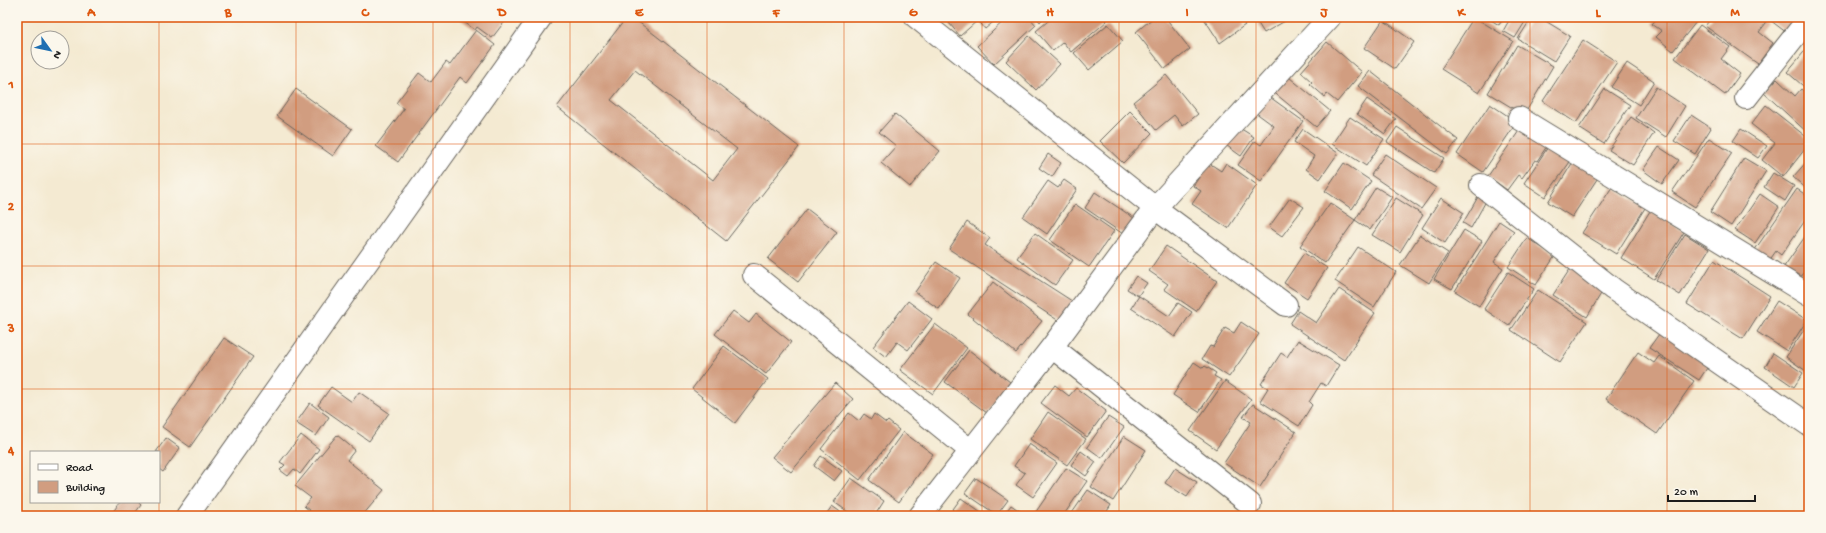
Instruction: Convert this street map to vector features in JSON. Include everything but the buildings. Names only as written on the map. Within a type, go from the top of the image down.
[{"type":"street","points":[[187,516],[541,17]]},
{"type":"street","points":[[916,17],[1155,208],[1286,305]]},
{"type":"street","points":[[920,516],[1052,347],[1155,208],[1330,17]]},
{"type":"street","points":[[1746,98],[1809,18]]},
{"type":"street","points":[[1519,118],[1809,295]]},
{"type":"street","points":[[1482,185],[1613,289],[1809,425]]},
{"type":"street","points":[[754,275],[971,451]]},
{"type":"street","points":[[1052,347],[1250,504]]}]
